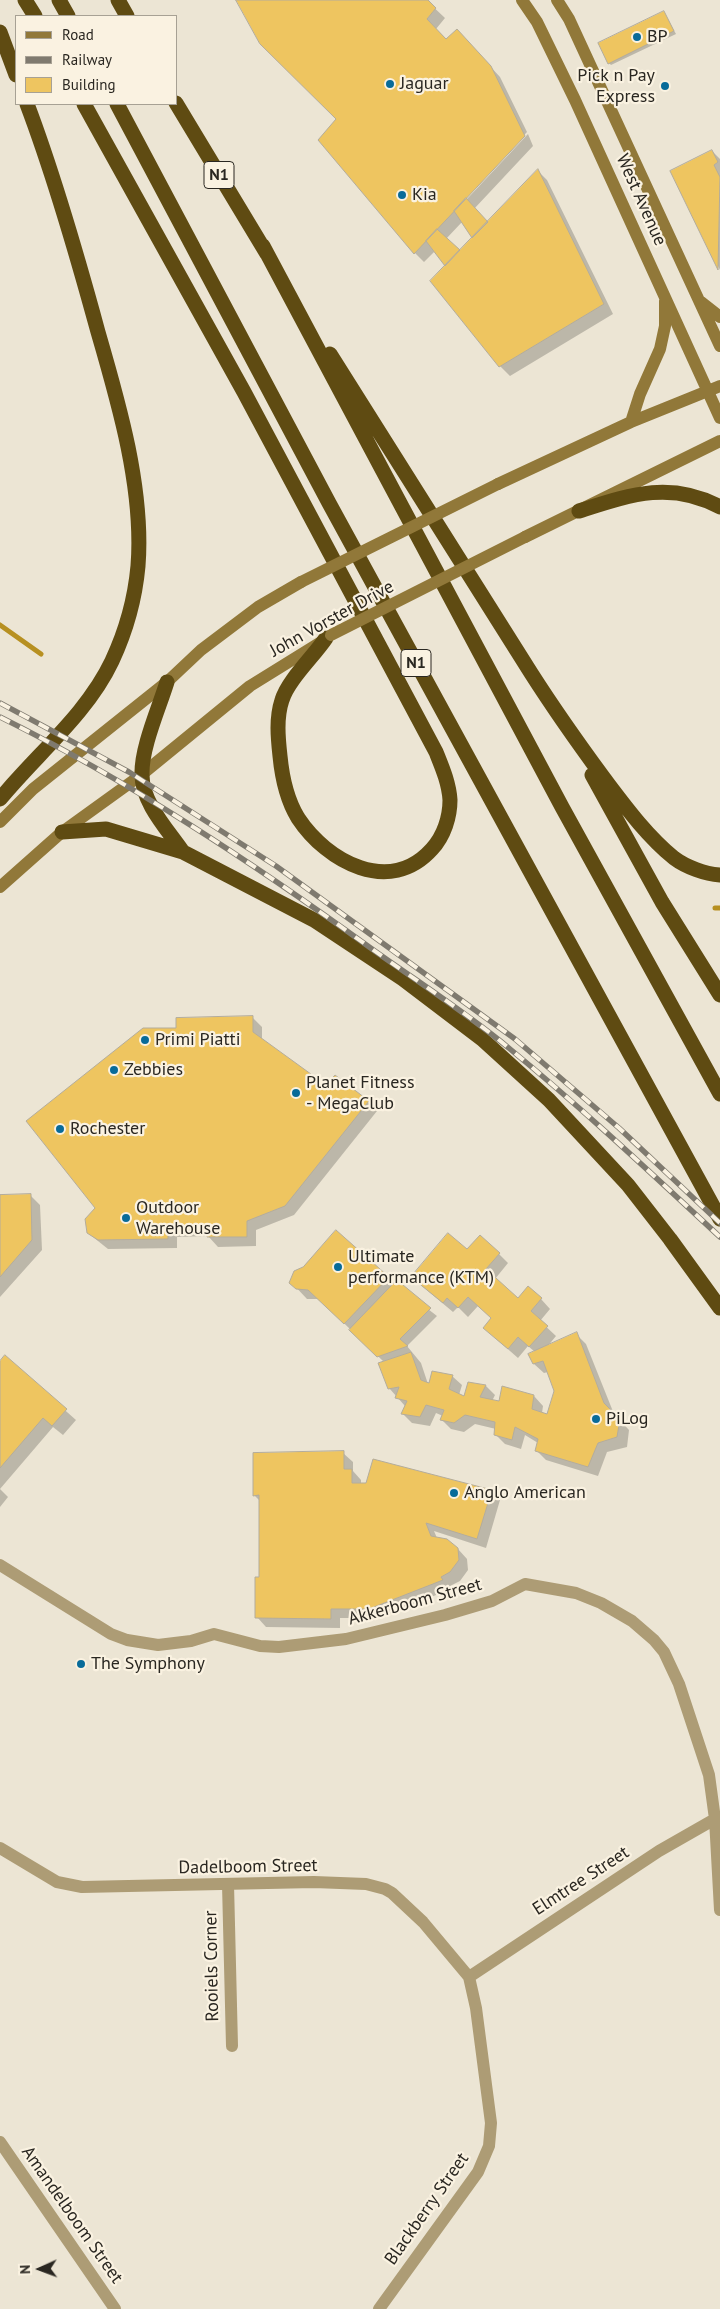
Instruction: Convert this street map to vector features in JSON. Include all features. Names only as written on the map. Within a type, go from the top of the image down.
[{"type":"highway","points":[[25,0],[34,15]]},
{"type":"highway","points":[[59,0],[67,15]]},
{"type":"highway","points":[[118,0],[126,15]]},
{"type":"highway","points":[[0,32],[15,72]]},
{"type":"highway","points":[[0,798],[80,708],[102,680],[127,622],[138,566],[138,525],[133,481],[113,385],[78,258],[27,105]]},
{"type":"highway","points":[[85,105],[248,401],[436,752],[448,790],[448,815],[441,837],[424,857],[414,865],[390,871],[371,871],[337,856],[316,839],[299,818],[288,795],[283,779],[278,739],[280,708],[286,690],[329,636]]},
{"type":"highway","name":"N1","points":[[118,105],[329,503],[720,1218]]},
{"type":"highway","name":"N1","points":[[177,105],[263,246],[562,807],[720,1094]]},
{"type":"highway","points":[[263,246],[564,724],[662,902],[720,995]]},
{"type":"highway","points":[[579,511],[635,493],[663,491],[683,494],[720,507]]},
{"type":"highway","points":[[167,682],[149,740],[141,775],[154,811],[183,852]]},
{"type":"highway","points":[[564,724],[649,835],[676,859],[710,874],[720,875]]},
{"type":"highway","points":[[62,832],[106,829],[183,852],[314,920],[403,979],[482,1039],[549,1100],[628,1185],[720,1308]]},
{"type":"main road","name":"West Avenue","points":[[522,0],[537,22],[575,100],[720,418]]},
{"type":"main road","name":"West Avenue","points":[[557,0],[569,20],[720,346]]},
{"type":"main road","points":[[631,422],[640,394],[660,349],[665,326],[665,296]]},
{"type":"main road","points":[[697,299],[720,317]]},
{"type":"main road","points":[[0,822],[33,789],[167,682],[201,650],[258,607],[300,582],[498,484],[631,422],[720,386]]},
{"type":"main road","name":"John Vorster Drive","points":[[0,887],[62,832],[141,775],[250,686],[329,636],[524,537],[720,442]]},
{"type":"street","name":"Akkerboom Street","points":[[0,1565],[111,1634],[127,1640],[158,1645],[191,1641],[214,1634],[260,1646],[297,1646],[346,1638],[445,1616],[492,1600],[525,1584],[576,1593],[601,1603],[632,1621],[654,1640],[664,1652],[679,1684],[708,1775],[715,1819],[720,1910]]},
{"type":"street","name":"Elmtree Street","points":[[469,1977],[659,1851],[715,1819]]},
{"type":"street","name":"Dadelboom Street","points":[[0,1848],[57,1882],[74,1886],[99,1888],[314,1882],[366,1884],[385,1889],[423,1922],[469,1977]]},
{"type":"street","name":"Rooiels Corner","points":[[228,1884],[232,2046]]},
{"type":"street","name":"Blackberry Street","points":[[379,2309],[478,2172],[489,2146],[491,2123],[476,2008],[469,1977]]},
{"type":"street","name":"Amandelboom Street","points":[[0,2142],[115,2309]]},
{"type":"building","points":[[236,0],[428,0],[436,8],[427,19],[446,39],[457,29],[491,66],[525,136],[414,254],[318,140],[336,119],[260,44]]},
{"type":"building","points":[[664,11],[674,31],[608,64],[598,43]]},
{"type":"building","points":[[712,150],[718,162],[714,165],[720,177],[718,270],[670,171]]},
{"type":"building","points":[[538,169],[604,304],[499,367],[430,281]]},
{"type":"building","points":[[466,198],[488,222],[472,238],[454,211]]},
{"type":"building","points":[[437,229],[460,250],[445,266],[426,241]]},
{"type":"building","points":[[253,1016],[253,1032],[326,1085],[335,1075],[369,1101],[285,1206],[247,1221],[247,1237],[207,1237],[207,1227],[168,1228],[168,1239],[98,1240],[87,1233],[85,1219],[95,1208],[26,1121],[143,1028],[176,1028],[176,1018]]},
{"type":"building","points":[[31,1194],[32,1240],[0,1277],[0,1195]]},
{"type":"building","points":[[336,1230],[389,1277],[344,1324],[308,1290],[296,1289],[289,1283],[294,1271],[303,1267]]},
{"type":"building","points":[[448,1233],[467,1249],[480,1235],[500,1253],[486,1269],[518,1298],[528,1286],[542,1298],[531,1311],[548,1326],[529,1347],[518,1337],[508,1349],[483,1328],[491,1318],[468,1297],[458,1308],[447,1298],[443,1303],[411,1277]]},
{"type":"building","points":[[397,1280],[431,1308],[400,1339],[408,1346],[377,1357],[349,1330]]},
{"type":"building","points":[[577,1332],[604,1403],[620,1419],[617,1437],[598,1443],[588,1467],[535,1451],[538,1439],[515,1427],[512,1440],[494,1435],[495,1422],[465,1415],[454,1423],[440,1420],[444,1410],[426,1405],[420,1417],[401,1414],[407,1401],[395,1398],[399,1387],[388,1389],[378,1363],[411,1352],[421,1380],[429,1383],[432,1371],[453,1375],[449,1389],[464,1396],[468,1382],[486,1385],[480,1397],[499,1401],[502,1386],[534,1395],[532,1409],[547,1414],[554,1391],[543,1361],[533,1364],[528,1354]]},
{"type":"building","points":[[5,1355],[67,1409],[52,1426],[43,1418],[0,1468],[0,1361]]},
{"type":"building","points":[[344,1451],[344,1469],[352,1469],[352,1483],[366,1483],[373,1459],[492,1490],[477,1539],[426,1523],[431,1536],[447,1539],[458,1548],[459,1560],[450,1572],[441,1577],[443,1580],[369,1609],[331,1609],[331,1619],[255,1618],[255,1577],[259,1577],[259,1495],[253,1496],[253,1453]]},
{"type":"waterway","points":[[0,625],[41,654]]},
{"type":"waterway","points":[[715,908],[720,908]]},
{"type":"railway","points":[[0,703],[129,772],[276,866],[515,1039],[619,1128],[720,1223]]},
{"type":"railway","points":[[0,717],[97,769],[190,825],[237,855],[460,1010],[564,1095],[720,1237]]},
{"type":"place","name":"BP","points":[[637,37]]},
{"type":"place","name":"Jaguar","points":[[390,84]]},
{"type":"place","name":"Pick n Pay Express","points":[[665,86]]},
{"type":"place","name":"Kia","points":[[402,195]]},
{"type":"place","name":"Primi Piatti","points":[[145,1040]]},
{"type":"place","name":"Zebbies","points":[[114,1070]]},
{"type":"place","name":"Planet Fitness - MegaClub","points":[[296,1093]]},
{"type":"place","name":"Rochester","points":[[60,1129]]},
{"type":"place","name":"Outdoor Warehouse","points":[[126,1218]]},
{"type":"place","name":"Ultimate performance (KTM)","points":[[338,1267]]},
{"type":"place","name":"PiLog","points":[[596,1419]]},
{"type":"place","name":"Anglo American","points":[[454,1493]]},
{"type":"place","name":"The Symphony","points":[[81,1664]]}]
